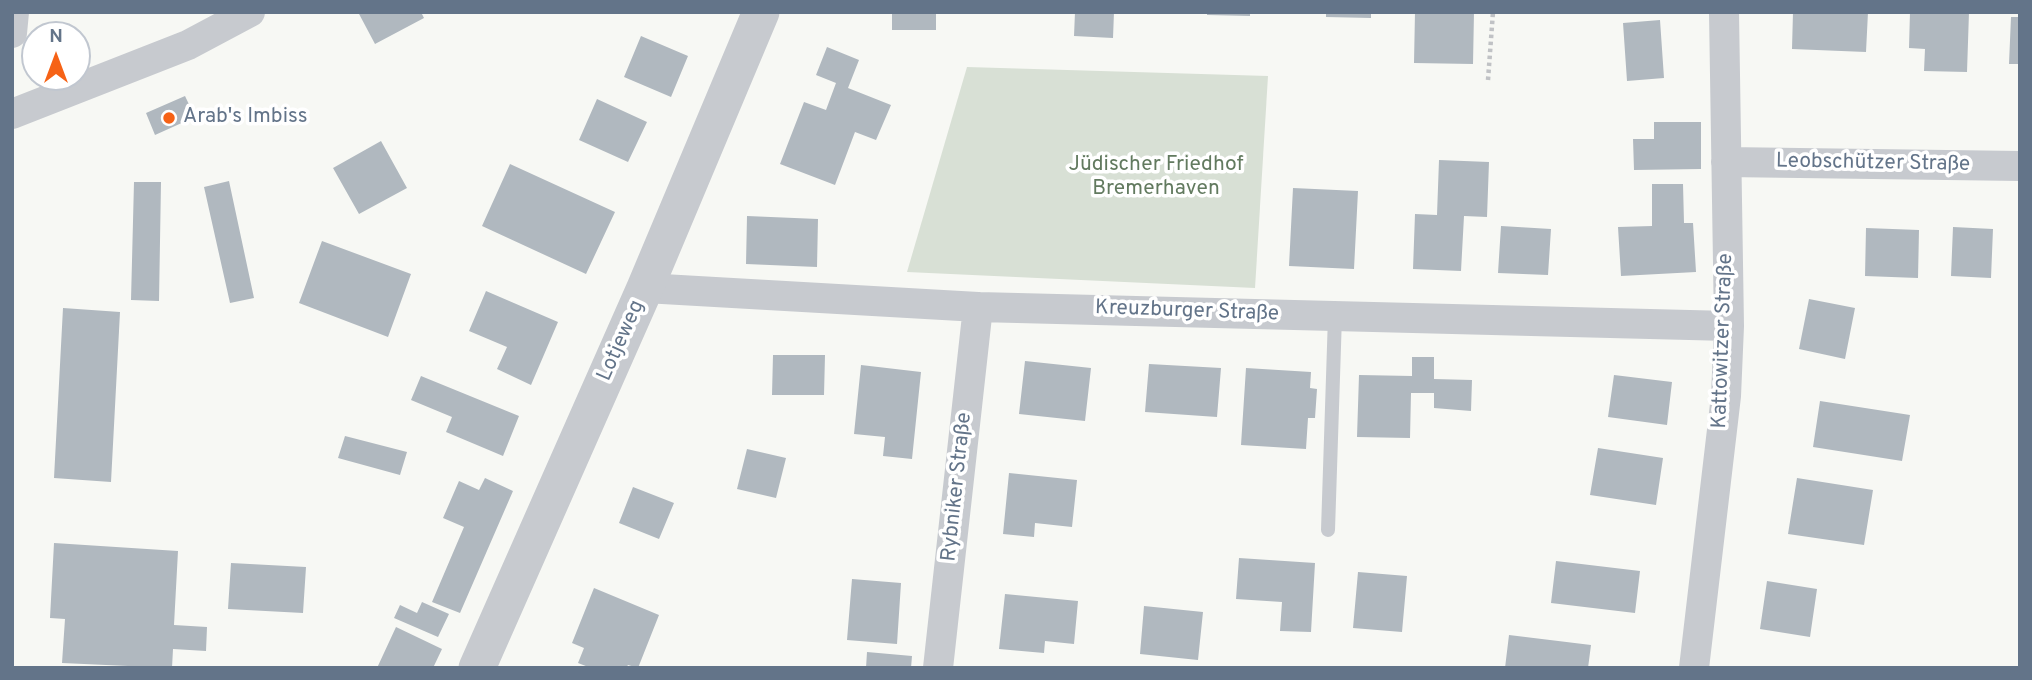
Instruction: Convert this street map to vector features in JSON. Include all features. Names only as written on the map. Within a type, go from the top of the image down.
[{"type":"street","points":[[12,33],[14,12]]},
{"type":"street","points":[[12,114],[188,45],[250,12]]},
{"type":"street","name":"Lotjeweg","points":[[477,668],[645,288],[761,12]]},
{"type":"street","name":"Kattowitzer Straße","points":[[1694,668],[1726,396],[1729,326],[1724,12]]},
{"type":"street","name":"Leobschützer Straße","points":[[1726,162],[2020,166]]},
{"type":"street","name":"Kreuzburger Straße","points":[[645,288],[978,307],[1729,326]]},
{"type":"street","name":"Rybniker Straße","points":[[938,668],[978,307]]},
{"type":"lane","points":[[1328,530],[1335,316]]},
{"type":"path","points":[[1488,80],[1493,12]]},
{"type":"green space","name":"Jüdischer Friedhof Bremerhaven","points":[[967,67],[1268,76],[1255,288],[907,272]]},
{"type":"building","points":[[358,12],[421,12],[424,18],[375,44]]},
{"type":"building","points":[[892,12],[936,12],[936,30],[892,30]]},
{"type":"building","points":[[1075,12],[1114,12],[1113,38],[1074,36]]},
{"type":"building","points":[[1207,12],[1250,12],[1250,16],[1207,15]]},
{"type":"building","points":[[1326,12],[1371,12],[1371,18],[1326,17]]},
{"type":"building","points":[[1415,12],[1474,12],[1473,64],[1414,63]]},
{"type":"building","points":[[1793,12],[1868,12],[1866,52],[1792,49]]},
{"type":"building","points":[[1910,12],[1969,12],[1967,72],[1924,71],[1925,49],[1909,48]]},
{"type":"building","points":[[2011,17],[2020,17],[2020,64],[2009,64]]},
{"type":"building","points":[[1660,20],[1664,78],[1627,81],[1623,23]]},
{"type":"building","points":[[641,36],[688,56],[671,97],[624,77]]},
{"type":"building","points":[[827,47],[859,60],[848,88],[891,105],[876,140],[855,132],[835,185],[780,164],[804,102],[826,110],[836,83],[816,75]]},
{"type":"building","points":[[185,96],[195,117],[155,135],[146,113]]},
{"type":"building","points":[[597,99],[647,122],[628,162],[579,140]]},
{"type":"building","points":[[1654,122],[1701,122],[1701,169],[1634,170],[1633,139],[1654,139]]},
{"type":"building","points":[[381,141],[407,188],[359,214],[333,168]]},
{"type":"building","points":[[1439,160],[1489,162],[1487,217],[1464,216],[1461,271],[1413,269],[1415,214],[1437,215]]},
{"type":"building","points":[[510,164],[615,212],[586,274],[482,226]]},
{"type":"building","points":[[229,181],[254,298],[230,303],[204,187]]},
{"type":"building","points":[[134,182],[161,182],[159,301],[131,300]]},
{"type":"building","points":[[1652,184],[1683,184],[1684,223],[1693,223],[1696,272],[1621,276],[1618,227],[1652,226]]},
{"type":"building","points":[[1293,188],[1358,191],[1354,269],[1289,266]]},
{"type":"building","points":[[747,216],[818,219],[817,267],[746,264]]},
{"type":"building","points":[[1501,226],[1551,229],[1548,275],[1498,273]]},
{"type":"building","points":[[1953,227],[1993,229],[1991,278],[1951,276]]},
{"type":"building","points":[[1866,228],[1919,230],[1918,278],[1865,276]]},
{"type":"building","points":[[322,241],[411,274],[388,337],[299,303]]},
{"type":"building","points":[[486,291],[558,322],[531,385],[497,369],[507,347],[469,331]]},
{"type":"building","points":[[1809,299],[1855,308],[1845,359],[1799,349]]},
{"type":"building","points":[[63,308],[120,312],[111,482],[54,478]]},
{"type":"building","points":[[773,355],[825,355],[824,395],[772,395]]},
{"type":"building","points":[[1412,357],[1434,357],[1434,379],[1472,380],[1471,411],[1434,408],[1434,393],[1411,393],[1410,438],[1357,437],[1359,375],[1412,376]]},
{"type":"building","points":[[1025,361],[1091,368],[1085,421],[1019,414]]},
{"type":"building","points":[[1149,364],[1221,368],[1217,417],[1145,412]]},
{"type":"building","points":[[861,365],[921,372],[912,459],[883,456],[885,437],[854,434]]},
{"type":"building","points":[[1246,368],[1311,372],[1310,388],[1317,389],[1315,418],[1308,418],[1306,449],[1241,445]]},
{"type":"building","points":[[1614,375],[1672,382],[1667,425],[1608,417]]},
{"type":"building","points":[[421,376],[519,416],[503,456],[446,432],[452,417],[411,400]]},
{"type":"building","points":[[1820,401],[1910,415],[1902,461],[1813,447]]},
{"type":"building","points":[[345,436],[407,452],[400,475],[338,458]]},
{"type":"building","points":[[1598,448],[1663,458],[1656,505],[1590,495]]},
{"type":"building","points":[[747,449],[786,458],[776,498],[737,489]]},
{"type":"building","points":[[1009,473],[1077,480],[1072,527],[1035,523],[1034,537],[1003,534]]},
{"type":"building","points":[[485,478],[513,491],[460,613],[432,602],[464,527],[443,518],[459,481],[479,490]]},
{"type":"building","points":[[1797,478],[1873,490],[1864,545],[1788,534]]},
{"type":"building","points":[[633,487],[674,503],[659,539],[619,523]]},
{"type":"building","points":[[54,543],[178,551],[174,625],[207,627],[206,651],[173,649],[172,668],[62,663],[65,619],[50,618]]},
{"type":"building","points":[[1239,558],[1315,563],[1311,632],[1280,631],[1282,602],[1236,599]]},
{"type":"building","points":[[1556,561],[1640,571],[1635,613],[1551,603]]},
{"type":"building","points":[[231,563],[306,567],[303,613],[228,609]]},
{"type":"building","points":[[1358,572],[1407,576],[1402,632],[1353,628]]},
{"type":"building","points":[[852,579],[901,583],[897,644],[847,640]]},
{"type":"building","points":[[1767,581],[1817,589],[1810,637],[1760,629]]},
{"type":"building","points":[[594,588],[659,615],[638,668],[628,665],[626,668],[591,668],[578,663],[584,648],[572,643]]},
{"type":"building","points":[[1005,594],[1078,601],[1074,644],[1045,641],[1044,653],[999,649]]},
{"type":"building","points":[[422,602],[449,614],[438,637],[394,618],[400,605],[417,613]]},
{"type":"building","points":[[1144,606],[1203,612],[1198,660],[1140,654]]},
{"type":"building","points":[[396,627],[442,649],[433,668],[377,668]]},
{"type":"building","points":[[1509,635],[1591,645],[1588,668],[1505,668]]},
{"type":"building","points":[[867,652],[912,656],[911,668],[866,668]]},
{"type":"place","name":"Arab's Imbiss","points":[[169,118]]}]
